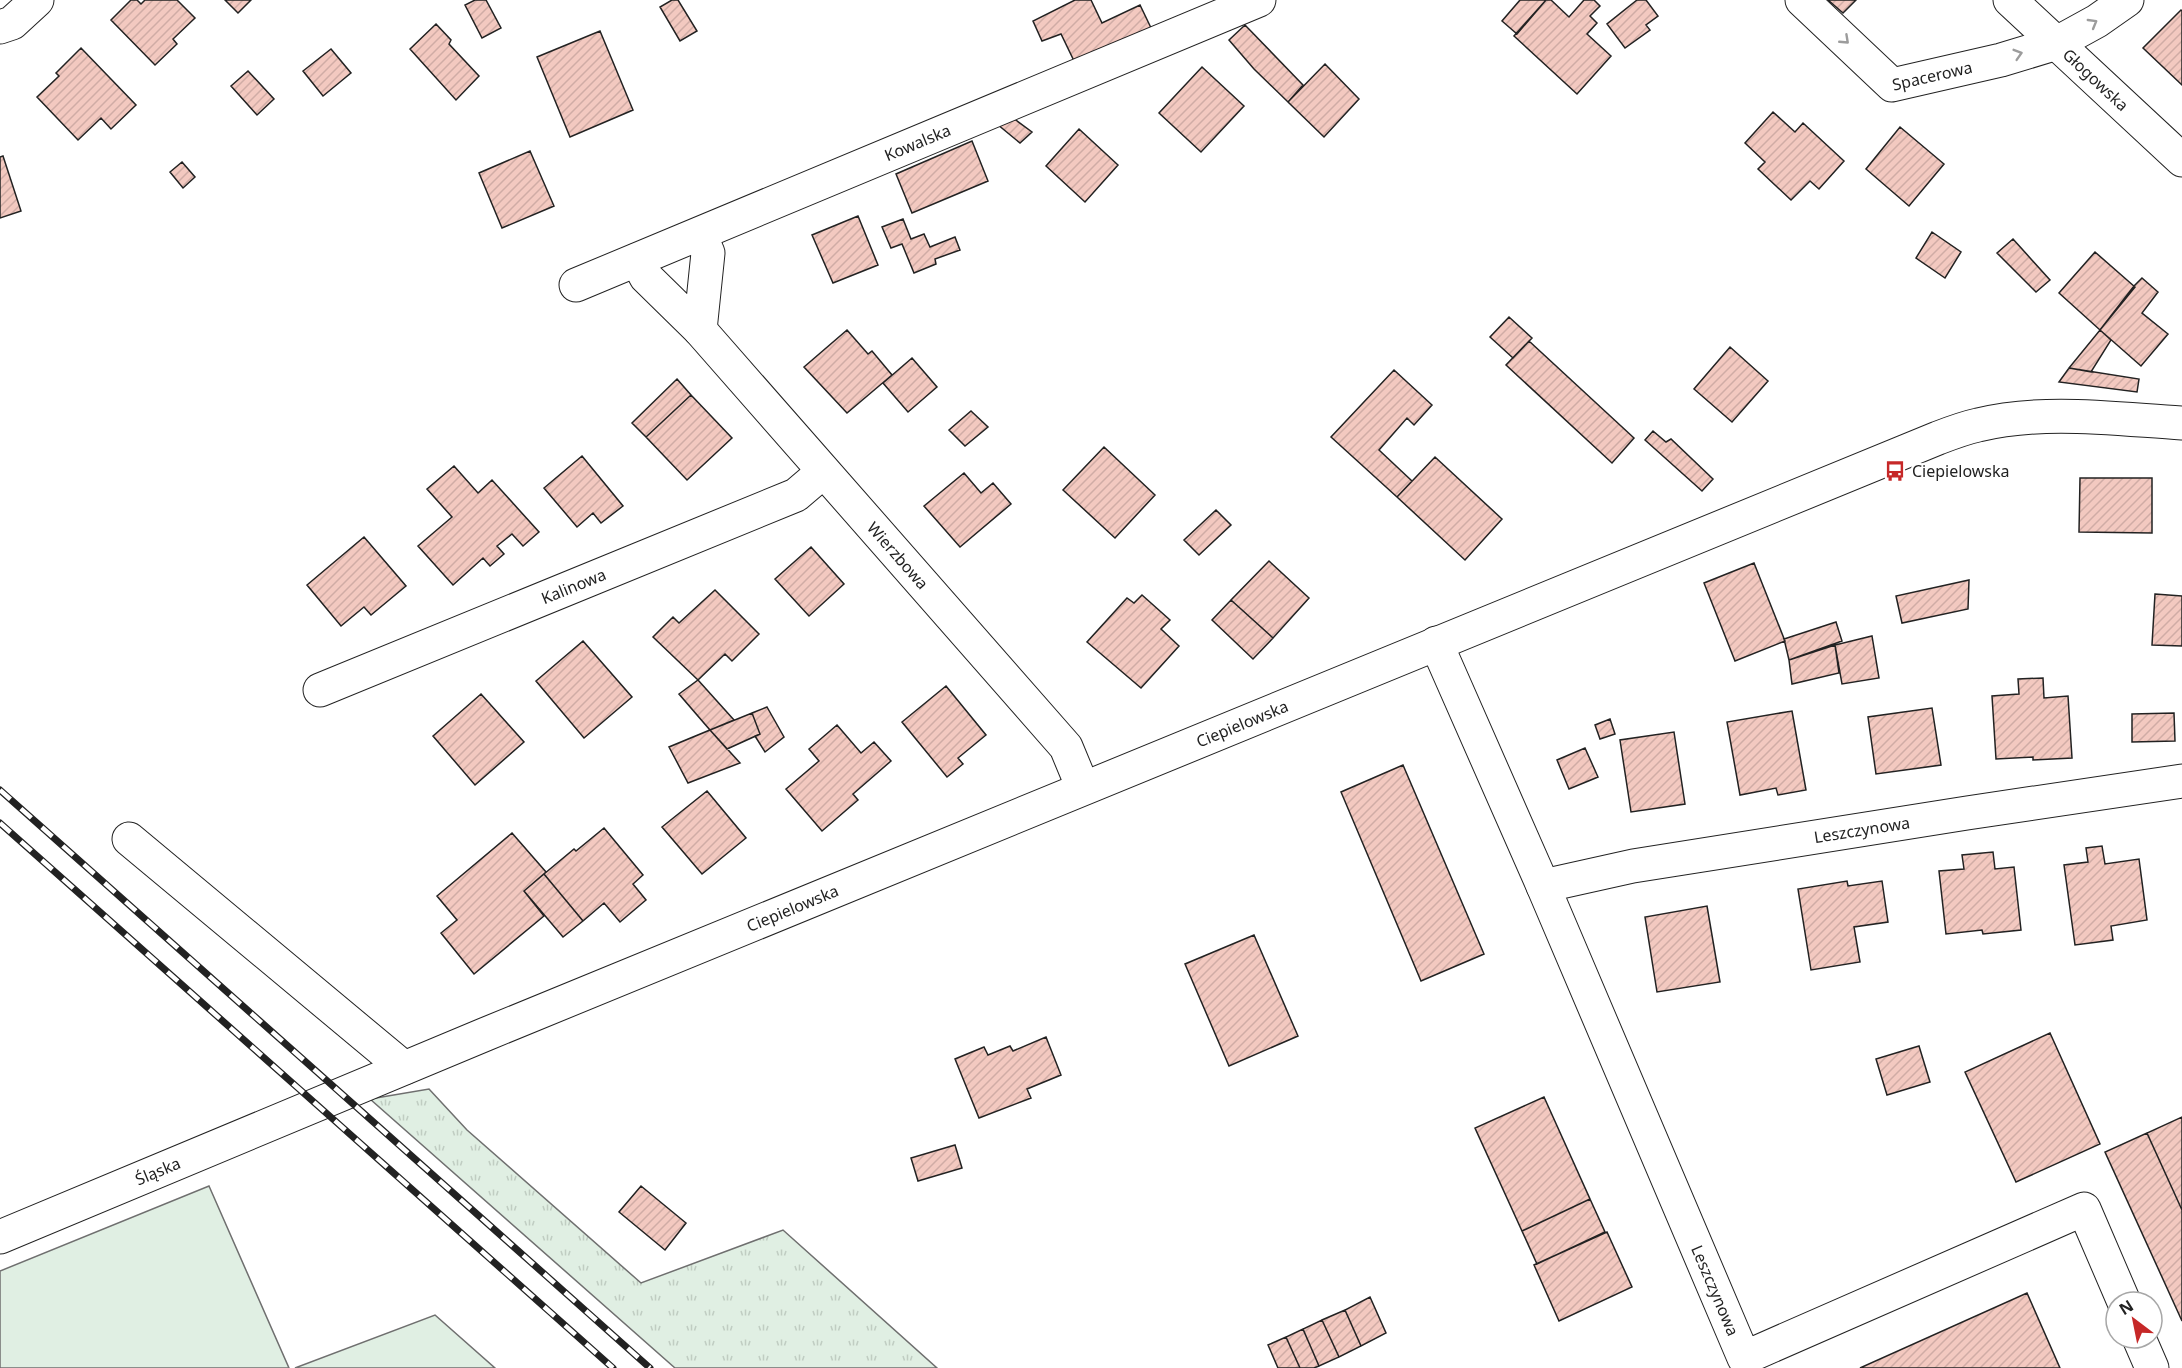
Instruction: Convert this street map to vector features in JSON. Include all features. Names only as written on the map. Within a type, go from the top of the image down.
[{"type":"street","points":[[0,27],[12,23],[37,0]]},
{"type":"street","name":"Kowalska","points":[[576,285],[1259,0]]},
{"type":"street","name":"Spacerowa","points":[[1802,0],[1892,85],[2001,60],[2057,43]]},
{"type":"street","name":"Głogowska","points":[[2010,0],[2182,160]]},
{"type":"street","points":[[2057,43],[2097,21],[2127,0]]},
{"type":"street","points":[[700,234],[708,253],[700,330]]},
{"type":"street","name":"Wierzbowa","points":[[637,260],[646,277],[700,330],[1066,747],[1083,788]]},
{"type":"street","name":"Ciepielowska","points":[[317,1105],[1938,438],[1977,425],[2048,416],[2182,423]]},
{"type":"street","name":"Kalinowa","points":[[320,690],[796,495],[823,472]]},
{"type":"street","name":"Leszczynowa","points":[[1436,643],[1543,886],[1732,1363],[2084,1209],[2119,1290]]},
{"type":"street","name":"Leszczynowa","points":[[1543,886],[1632,866],[2182,781]]},
{"type":"street","points":[[129,839],[404,1068]]},
{"type":"street","name":"Śląska","points":[[0,1237],[317,1105]]},
{"type":"street","points":[[2144,1350],[2152,1368]]},
{"type":"green space","points":[[429,1089],[467,1130],[641,1283],[783,1230],[937,1368],[675,1368],[370,1099]]},
{"type":"green space","points":[[209,1186],[289,1368],[0,1368],[0,1271]]},
{"type":"green space","points":[[435,1315],[495,1368],[295,1368]]},
{"type":"building","points":[[131,0],[137,0],[141,4],[145,0],[177,0],[195,18],[173,39],[177,44],[155,65],[111,20]]},
{"type":"building","points":[[225,0],[251,0],[238,13]]},
{"type":"building","points":[[475,0],[486,0],[501,28],[482,38],[465,5]]},
{"type":"building","points":[[672,0],[678,0],[697,31],[680,41],[660,7]]},
{"type":"building","points":[[1075,0],[1091,0],[1102,23],[1140,5],[1153,32],[1076,65],[1061,34],[1042,41],[1033,21]]},
{"type":"building","points":[[1520,0],[1546,0],[1517,34],[1502,21]]},
{"type":"building","points":[[1546,0],[1551,0],[1569,17],[1584,0],[1594,0],[1600,6],[1590,16],[1597,23],[1587,34],[1611,56],[1577,94],[1514,36]]},
{"type":"building","points":[[1637,0],[1646,0],[1658,16],[1646,25],[1650,30],[1625,48],[1607,24]]},
{"type":"building","points":[[1828,0],[1856,0],[1843,13]]},
{"type":"building","points":[[2182,11],[2182,85],[2143,48]]},
{"type":"building","points":[[436,24],[451,40],[449,44],[479,76],[456,100],[410,49]]},
{"type":"building","points":[[1245,25],[1303,85],[1288,102],[1254,69],[1229,40]]},
{"type":"building","points":[[600,31],[633,110],[570,137],[537,57]]},
{"type":"building","points":[[81,48],[136,105],[111,129],[101,118],[78,140],[37,97],[59,76],[56,73]]},
{"type":"building","points":[[331,49],[351,73],[323,96],[303,71]]},
{"type":"building","points":[[1325,64],[1359,99],[1324,137],[1288,102]]},
{"type":"building","points":[[1202,67],[1244,106],[1201,152],[1159,113]]},
{"type":"building","points":[[248,71],[274,99],[257,115],[231,86]]},
{"type":"building","points":[[1773,112],[1795,132],[1803,123],[1844,161],[1819,189],[1810,181],[1791,200],[1758,169],[1765,162],[1745,143]]},
{"type":"building","points":[[1013,118],[1032,132],[1020,143],[997,124]]},
{"type":"building","points":[[1900,127],[1944,164],[1909,206],[1866,169]]},
{"type":"building","points":[[1079,129],[1118,165],[1085,202],[1046,166]]},
{"type":"building","points":[[972,141],[988,181],[912,213],[896,174]]},
{"type":"building","points":[[530,151],[554,206],[502,228],[479,173]]},
{"type":"building","points":[[3,156],[21,211],[0,218],[0,157]]},
{"type":"building","points":[[182,162],[195,177],[183,188],[170,172]]},
{"type":"building","points":[[858,216],[878,265],[833,283],[812,235]]},
{"type":"building","points":[[903,219],[911,239],[924,234],[930,247],[955,237],[960,250],[935,259],[936,264],[914,273],[902,244],[891,248],[882,227]]},
{"type":"building","points":[[1932,232],[1961,252],[1945,278],[1916,258]]},
{"type":"building","points":[[2013,239],[2050,280],[2036,292],[1997,253]]},
{"type":"building","points":[[2095,252],[2135,287],[2100,330],[2059,293]]},
{"type":"building","points":[[2142,278],[2158,292],[2142,313],[2168,334],[2141,366],[2100,330]]},
{"type":"building","points":[[1509,317],[1532,338],[1513,358],[1490,337]]},
{"type":"building","points":[[847,330],[868,354],[872,351],[892,375],[847,413],[804,367]]},
{"type":"building","points":[[2100,330],[2111,340],[2091,372],[2069,368]]},
{"type":"building","points":[[1529,341],[1634,438],[1612,463],[1506,365]]},
{"type":"building","points":[[1730,347],[1768,381],[1732,422],[1694,389]]},
{"type":"building","points":[[912,358],[937,387],[908,412],[883,383]]},
{"type":"building","points":[[2069,368],[2139,379],[2137,392],[2059,382]]},
{"type":"building","points":[[1394,370],[1432,405],[1414,425],[1407,418],[1379,450],[1412,481],[1397,497],[1331,437]]},
{"type":"building","points":[[677,379],[691,395],[646,437],[632,423]]},
{"type":"building","points":[[691,395],[732,438],[687,480],[646,437]]},
{"type":"building","points":[[971,411],[988,427],[965,446],[949,430]]},
{"type":"building","points":[[1653,431],[1666,442],[1671,439],[1713,479],[1702,491],[1645,440]]},
{"type":"building","points":[[1104,447],[1155,495],[1115,538],[1063,490]]},
{"type":"building","points":[[582,456],[623,506],[601,523],[593,513],[577,527],[544,488]]},
{"type":"building","points":[[1435,457],[1502,519],[1465,560],[1397,497]]},
{"type":"building","points":[[454,466],[478,493],[492,480],[539,532],[523,546],[512,534],[497,546],[504,554],[490,566],[483,558],[453,585],[418,546],[452,517],[427,489]]},
{"type":"building","points":[[964,473],[981,493],[993,483],[1011,504],[960,547],[924,506]]},
{"type":"building","points":[[2080,478],[2152,478],[2152,533],[2079,532]]},
{"type":"building","points":[[1216,510],[1231,525],[1199,555],[1184,540]]},
{"type":"building","points":[[364,537],[406,586],[371,615],[364,607],[341,626],[307,585]]},
{"type":"building","points":[[811,547],[844,584],[809,616],[775,579]]},
{"type":"building","points":[[1269,561],[1309,598],[1273,638],[1231,600]]},
{"type":"building","points":[[1754,563],[1785,641],[1735,661],[1704,583]]},
{"type":"building","points":[[1969,580],[1968,609],[1902,623],[1896,596]]},
{"type":"building","points":[[715,590],[759,634],[732,661],[725,654],[698,680],[653,637],[673,617],[679,623]]},
{"type":"building","points":[[2155,594],[2182,596],[2182,646],[2152,645]]},
{"type":"building","points":[[1142,595],[1170,620],[1161,629],[1179,646],[1141,688],[1087,642],[1127,598],[1134,603]]},
{"type":"building","points":[[1231,600],[1273,638],[1253,659],[1212,620]]},
{"type":"building","points":[[1836,622],[1842,641],[1789,660],[1784,639]]},
{"type":"building","points":[[1872,636],[1879,678],[1842,684],[1835,645]]},
{"type":"building","points":[[583,641],[632,697],[584,738],[536,681]]},
{"type":"building","points":[[1835,645],[1839,673],[1792,684],[1789,660]]},
{"type":"building","points":[[2043,678],[2044,698],[2068,696],[2072,758],[1996,759],[1992,696],[2019,694],[2018,679]]},
{"type":"building","points":[[698,680],[734,720],[710,730],[679,694]]},
{"type":"building","points":[[946,686],[986,735],[958,758],[963,764],[947,777],[902,722]]},
{"type":"building","points":[[481,694],[524,742],[475,785],[433,736]]},
{"type":"building","points":[[767,707],[784,737],[765,752],[755,736],[760,734],[752,713]]},
{"type":"building","points":[[1932,708],[1941,765],[1876,774],[1868,717]]},
{"type":"building","points":[[1792,711],[1806,790],[1778,795],[1776,788],[1740,795],[1727,722]]},
{"type":"building","points":[[752,713],[760,734],[727,749],[710,730]]},
{"type":"building","points":[[2174,713],[2175,741],[2132,742],[2132,714]]},
{"type":"building","points":[[1610,719],[1615,734],[1600,739],[1595,725]]},
{"type":"building","points":[[837,725],[861,753],[874,742],[891,761],[853,794],[858,800],[822,831],[786,789],[819,761],[809,749]]},
{"type":"building","points":[[710,730],[740,763],[688,783],[669,747]]},
{"type":"building","points":[[1674,732],[1685,804],[1631,812],[1620,740]]},
{"type":"building","points":[[1585,748],[1598,777],[1569,789],[1557,760]]},
{"type":"building","points":[[1403,765],[1484,954],[1421,981],[1341,792]]},
{"type":"building","points":[[707,791],[746,838],[702,874],[662,827]]},
{"type":"building","points":[[604,828],[643,875],[633,884],[646,900],[620,922],[604,903],[583,921],[544,874]]},
{"type":"building","points":[[512,833],[546,872],[524,891],[544,916],[474,974],[441,933],[457,920],[437,896]]},
{"type":"building","points":[[2102,846],[2105,864],[2139,859],[2147,920],[2111,926],[2113,940],[2075,945],[2064,865],[2088,862],[2086,848]]},
{"type":"building","points":[[1993,852],[1995,869],[2014,867],[2021,930],[1983,934],[1982,930],[1946,934],[1939,871],[1964,869],[1962,855]]},
{"type":"building","points":[[544,874],[583,921],[563,937],[524,891]]},
{"type":"building","points":[[1847,881],[1848,886],[1882,881],[1888,922],[1854,927],[1860,962],[1811,970],[1798,889]]},
{"type":"building","points":[[1707,906],[1720,982],[1657,992],[1645,917]]},
{"type":"building","points":[[1254,935],[1298,1036],[1229,1066],[1185,964]]},
{"type":"building","points":[[2050,1033],[2100,1144],[2016,1182],[1965,1072]]},
{"type":"building","points":[[1046,1037],[1061,1075],[1027,1089],[1031,1098],[979,1118],[955,1059],[984,1047],[988,1055],[1010,1046],[1013,1051]]},
{"type":"building","points":[[1919,1046],[1930,1082],[1887,1095],[1876,1059]]},
{"type":"building","points":[[1544,1097],[1590,1199],[1522,1231],[1475,1128]]},
{"type":"building","points":[[2182,1117],[2182,1210],[2147,1133]]},
{"type":"building","points":[[2147,1133],[2182,1210],[2182,1321],[2105,1152]]},
{"type":"building","points":[[955,1145],[962,1168],[918,1181],[911,1158]]},
{"type":"building","points":[[641,1186],[686,1223],[665,1250],[619,1212]]},
{"type":"building","points":[[1590,1199],[1605,1232],[1537,1264],[1522,1231]]},
{"type":"building","points":[[1607,1232],[1632,1287],[1559,1321],[1534,1265]]},
{"type":"building","points":[[2027,1293],[2060,1368],[1860,1368]]},
{"type":"building","points":[[1370,1297],[1386,1333],[1361,1346],[1345,1310]]},
{"type":"building","points":[[1345,1310],[1361,1346],[1339,1357],[1322,1320]]},
{"type":"building","points":[[1322,1320],[1339,1357],[1319,1366],[1303,1329]]},
{"type":"building","points":[[1303,1329],[1319,1366],[1314,1368],[1300,1368],[1286,1337]]},
{"type":"building","points":[[1286,1337],[1300,1368],[1278,1368],[1268,1345]]},
{"type":"railway","points":[[0,790],[650,1368]]},
{"type":"railway","points":[[0,823],[613,1368]]},
{"type":"place","name":"Ciepielowska","points":[[1895,471]]}]
